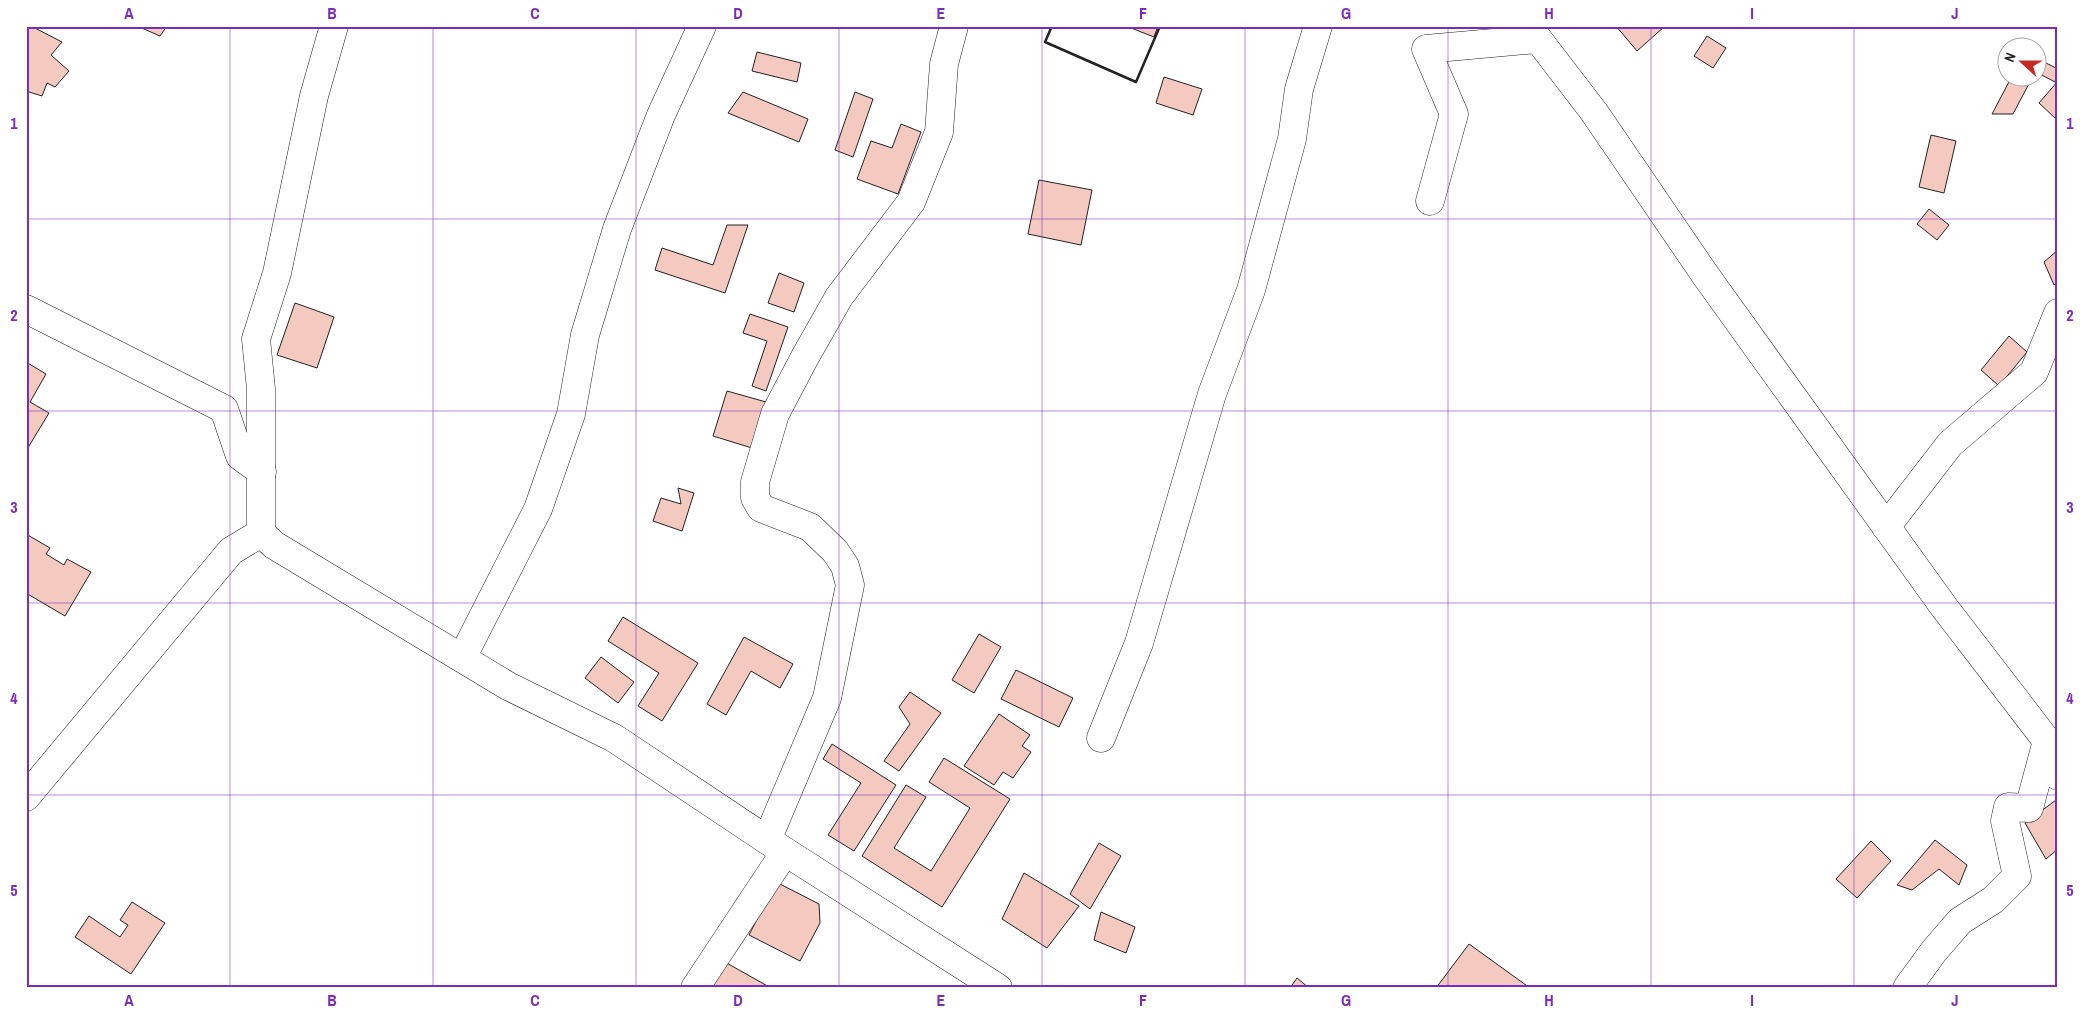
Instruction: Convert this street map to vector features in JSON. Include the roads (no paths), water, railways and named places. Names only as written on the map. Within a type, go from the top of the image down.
[{"type":"street","points":[[334,26],[314,96],[277,273],[256,340],[261,389],[261,533],[274,545],[508,686],[614,738],[776,846],[998,988]]},
{"type":"street","points":[[462,658],[538,509],[571,414],[585,335],[617,229],[661,115],[702,26]]},
{"type":"street","points":[[695,988],[776,846],[827,698],[850,584],[845,566],[835,551],[810,527],[761,508],[755,498],[755,482],[775,414],[805,357],[839,297],[911,202],[939,132],[944,64],[954,26]]},
{"type":"street","points":[[1101,738],[1139,643],[1212,394],[1251,290],[1292,139],[1299,89],[1318,26]]},
{"type":"street","points":[[1430,201],[1454,114],[1426,49],[1533,32],[1594,112],[1706,276],[1886,527],[2047,741],[2058,776]]},
{"type":"street","points":[[26,309],[224,409],[240,456],[262,472]]},
{"type":"street","points":[[1886,527],[1950,444],[2034,372],[2058,313]]},
{"type":"street","points":[[26,796],[231,551],[261,533]]},
{"type":"street","points":[[1907,988],[1960,921],[1993,900],[2017,876],[2005,821],[2008,806],[2030,808],[2047,741]]}]
